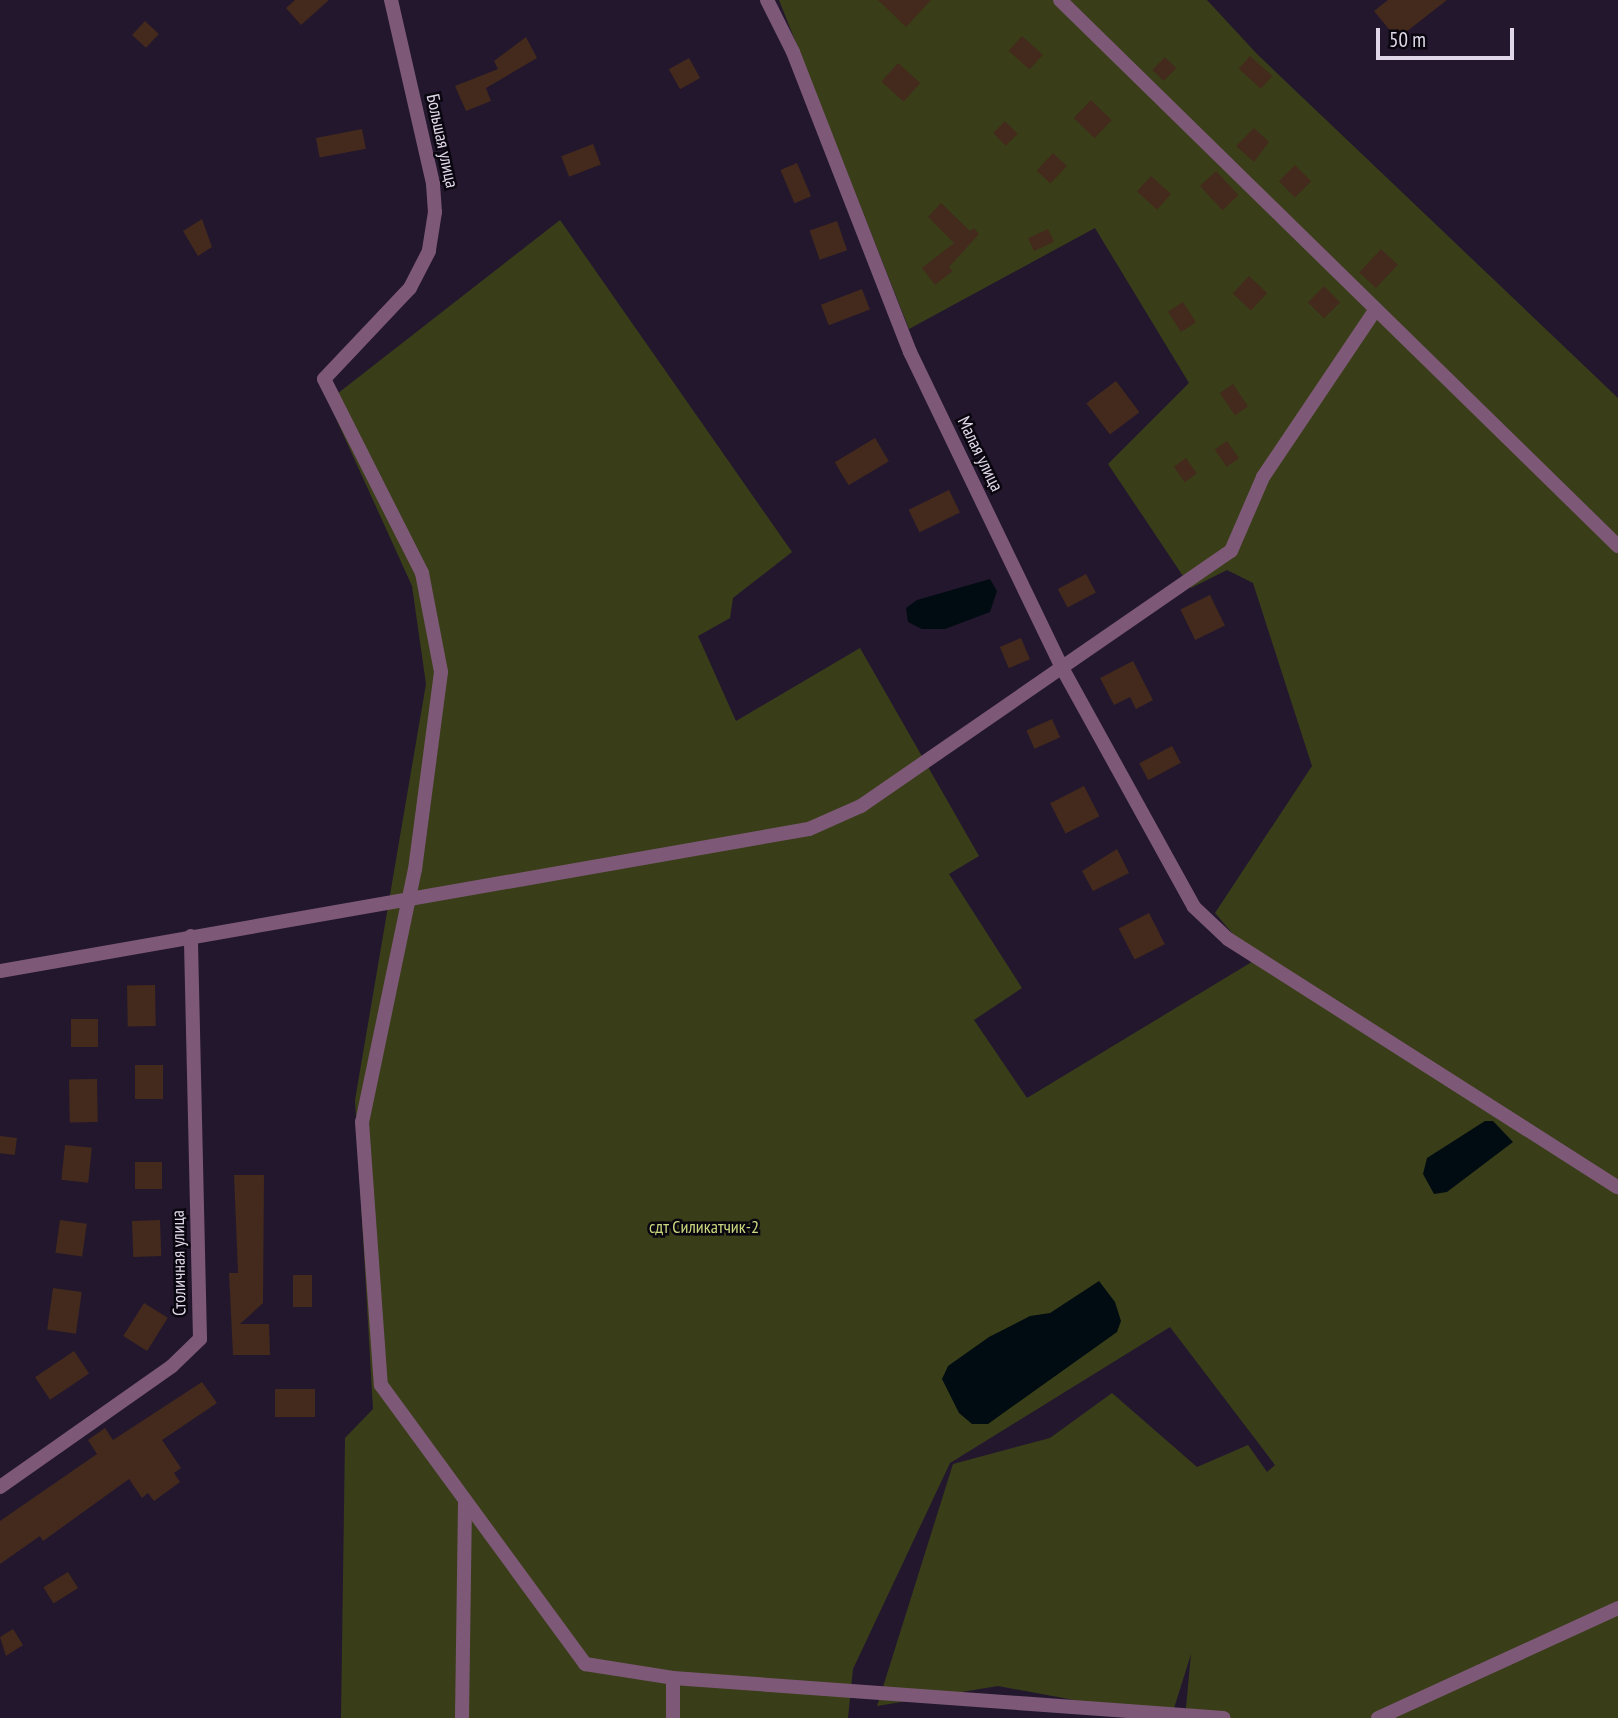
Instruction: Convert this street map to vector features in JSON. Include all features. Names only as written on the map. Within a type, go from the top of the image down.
[{"type":"street","name":"Большая улица","points":[[391,0],[433,184],[435,212],[429,251],[410,288],[324,379],[422,573],[442,672],[408,897]]},
{"type":"street","name":"Малая улица","points":[[767,0],[793,52],[909,352],[1060,666],[1195,907],[1228,939],[1618,1187]]},
{"type":"street","points":[[1060,0],[1374,312],[1618,546]]},
{"type":"street","points":[[0,971],[408,897],[809,829],[862,806],[1060,666],[1231,551],[1263,477],[1374,312]]},
{"type":"street","points":[[408,897],[362,1122],[381,1385],[585,1664],[673,1678],[1224,1718]]},
{"type":"street","name":"Столичная улица","points":[[0,1487],[172,1366],[200,1339],[191,936]]},
{"type":"street","points":[[462,1718],[465,1500]]},
{"type":"street","points":[[1378,1718],[1618,1608]]},
{"type":"street","points":[[673,1678],[673,1718]]},
{"type":"green space","name":"сдт Силикатчик-2","points":[[779,0],[1207,0],[1257,54],[1618,398],[1618,1718],[1185,1718],[1191,1654],[1171,1718],[998,1686],[877,1706],[953,1464],[1050,1438],[1112,1393],[1197,1467],[1248,1445],[1267,1472],[1275,1465],[1170,1327],[950,1463],[853,1669],[848,1718],[341,1718],[345,1438],[373,1409],[355,1100],[426,684],[412,586],[328,401],[560,220],[792,552],[733,598],[730,618],[698,636],[736,721],[860,648],[979,856],[949,874],[1022,988],[974,1020],[1027,1098],[1255,960],[1215,913],[1312,766],[1253,583],[1227,570],[1191,588],[1108,464],[1189,383],[1095,228],[909,329]]},
{"type":"shaded area","points":[[990,579],[997,591],[990,612],[945,629],[922,629],[908,622],[906,608],[917,600]]},
{"type":"shaded area","points":[[1485,1121],[1493,1121],[1513,1142],[1447,1192],[1434,1194],[1423,1174],[1427,1158]]},
{"type":"shaded area","points":[[1099,1281],[1115,1302],[1121,1321],[1117,1332],[988,1424],[972,1424],[959,1413],[942,1379],[948,1366],[989,1337],[1030,1316],[1050,1313]]},
{"type":"building","points":[[295,0],[329,0],[301,25],[286,8]]},
{"type":"building","points":[[878,0],[931,0],[906,27]]},
{"type":"building","points":[[1388,0],[1447,0],[1397,39],[1374,11]]},
{"type":"building","points":[[145,21],[159,34],[146,48],[132,35]]},
{"type":"building","points":[[1022,36],[1043,55],[1029,70],[1009,51]]},
{"type":"building","points":[[526,37],[537,58],[486,88],[491,101],[466,111],[455,86],[498,69],[494,61]]},
{"type":"building","points":[[1250,56],[1272,76],[1261,89],[1239,69]]},
{"type":"building","points":[[1165,57],[1176,68],[1164,81],[1152,70]]},
{"type":"building","points":[[689,58],[700,78],[680,89],[669,69]]},
{"type":"building","points":[[898,63],[920,83],[904,102],[881,82]]},
{"type":"building","points":[[1091,100],[1112,120],[1094,138],[1074,118]]},
{"type":"building","points":[[1005,121],[1018,134],[1006,146],[993,133]]},
{"type":"building","points":[[1254,128],[1269,142],[1254,162],[1236,146]]},
{"type":"building","points":[[362,129],[366,149],[320,158],[316,138]]},
{"type":"building","points":[[593,144],[601,165],[569,177],[561,156]]},
{"type":"building","points":[[1053,153],[1067,166],[1051,184],[1037,171]]},
{"type":"building","points":[[797,163],[811,196],[794,203],[780,170]]},
{"type":"building","points":[[1295,165],[1311,181],[1295,198],[1279,181]]},
{"type":"building","points":[[1216,171],[1239,195],[1222,210],[1200,186]]},
{"type":"building","points":[[1151,176],[1171,194],[1157,210],[1137,192]]},
{"type":"building","points":[[941,203],[970,231],[974,228],[979,234],[949,267],[953,271],[935,285],[922,268],[954,243],[928,217]]},
{"type":"building","points":[[202,219],[212,247],[198,256],[183,231]]},
{"type":"building","points":[[837,221],[847,250],[820,260],[810,230]]},
{"type":"building","points":[[1048,229],[1054,242],[1034,251],[1028,238]]},
{"type":"building","points":[[1381,249],[1398,265],[1376,288],[1359,272]]},
{"type":"building","points":[[1249,276],[1267,293],[1251,311],[1233,294]]},
{"type":"building","points":[[1324,286],[1340,302],[1324,319],[1308,302]]},
{"type":"building","points":[[862,289],[870,310],[829,325],[821,305]]},
{"type":"building","points":[[1183,302],[1196,322],[1181,332],[1168,312]]},
{"type":"building","points":[[1116,381],[1139,412],[1110,434],[1086,403]]},
{"type":"building","points":[[1233,384],[1248,406],[1235,415],[1220,393]]},
{"type":"building","points":[[875,438],[889,461],[849,485],[835,462]]},
{"type":"building","points":[[1227,441],[1239,458],[1227,467],[1215,450]]},
{"type":"building","points":[[1186,458],[1197,474],[1185,482],[1174,467]]},
{"type":"building","points":[[949,490],[960,512],[920,532],[909,510]]},
{"type":"building","points":[[1086,574],[1096,593],[1068,608],[1058,589]]},
{"type":"building","points":[[1210,595],[1225,626],[1195,640],[1180,609]]},
{"type":"building","points":[[1021,638],[1030,659],[1009,668],[1000,647]]},
{"type":"building","points":[[1133,661],[1153,700],[1136,709],[1130,697],[1114,705],[1100,678]]},
{"type":"building","points":[[1052,719],[1060,737],[1035,749],[1026,730]]},
{"type":"building","points":[[1172,746],[1181,763],[1148,780],[1139,763]]},
{"type":"building","points":[[1084,786],[1099,816],[1066,834],[1050,803]]},
{"type":"building","points":[[1117,849],[1129,873],[1093,891],[1082,871]]},
{"type":"building","points":[[1149,913],[1165,944],[1135,960],[1119,928]]},
{"type":"building","points":[[127,985],[155,985],[156,1026],[128,1026]]},
{"type":"building","points":[[71,1019],[98,1019],[98,1047],[71,1047]]},
{"type":"building","points":[[135,1065],[163,1065],[163,1099],[135,1099]]},
{"type":"building","points":[[69,1079],[97,1079],[98,1122],[70,1122]]},
{"type":"building","points":[[0,1136],[17,1138],[15,1155],[0,1153]]},
{"type":"building","points":[[65,1145],[92,1148],[88,1183],[61,1180]]},
{"type":"building","points":[[135,1162],[162,1162],[162,1189],[135,1189]]},
{"type":"building","points":[[234,1175],[264,1175],[263,1303],[240,1324],[269,1324],[270,1355],[233,1355],[229,1273],[238,1273]]},
{"type":"building","points":[[60,1220],[87,1224],[82,1256],[55,1253]]},
{"type":"building","points":[[160,1220],[161,1256],[133,1257],[132,1221]]},
{"type":"building","points":[[293,1275],[312,1275],[312,1307],[293,1307]]},
{"type":"building","points":[[53,1288],[82,1292],[76,1334],[47,1330]]},
{"type":"building","points":[[144,1303],[168,1318],[147,1351],[123,1336]]},
{"type":"building","points":[[74,1351],[89,1373],[50,1400],[35,1377]]},
{"type":"building","points":[[202,1382],[217,1403],[162,1440],[181,1468],[174,1473],[180,1482],[154,1501],[148,1493],[142,1498],[129,1479],[43,1541],[40,1536],[0,1564],[0,1521],[97,1454],[88,1440],[105,1428],[113,1440]]},
{"type":"building","points":[[275,1389],[315,1389],[315,1417],[275,1417]]},
{"type":"building","points":[[68,1572],[78,1588],[53,1603],[43,1587]]},
{"type":"building","points":[[13,1629],[23,1645],[6,1656],[0,1637]]}]
